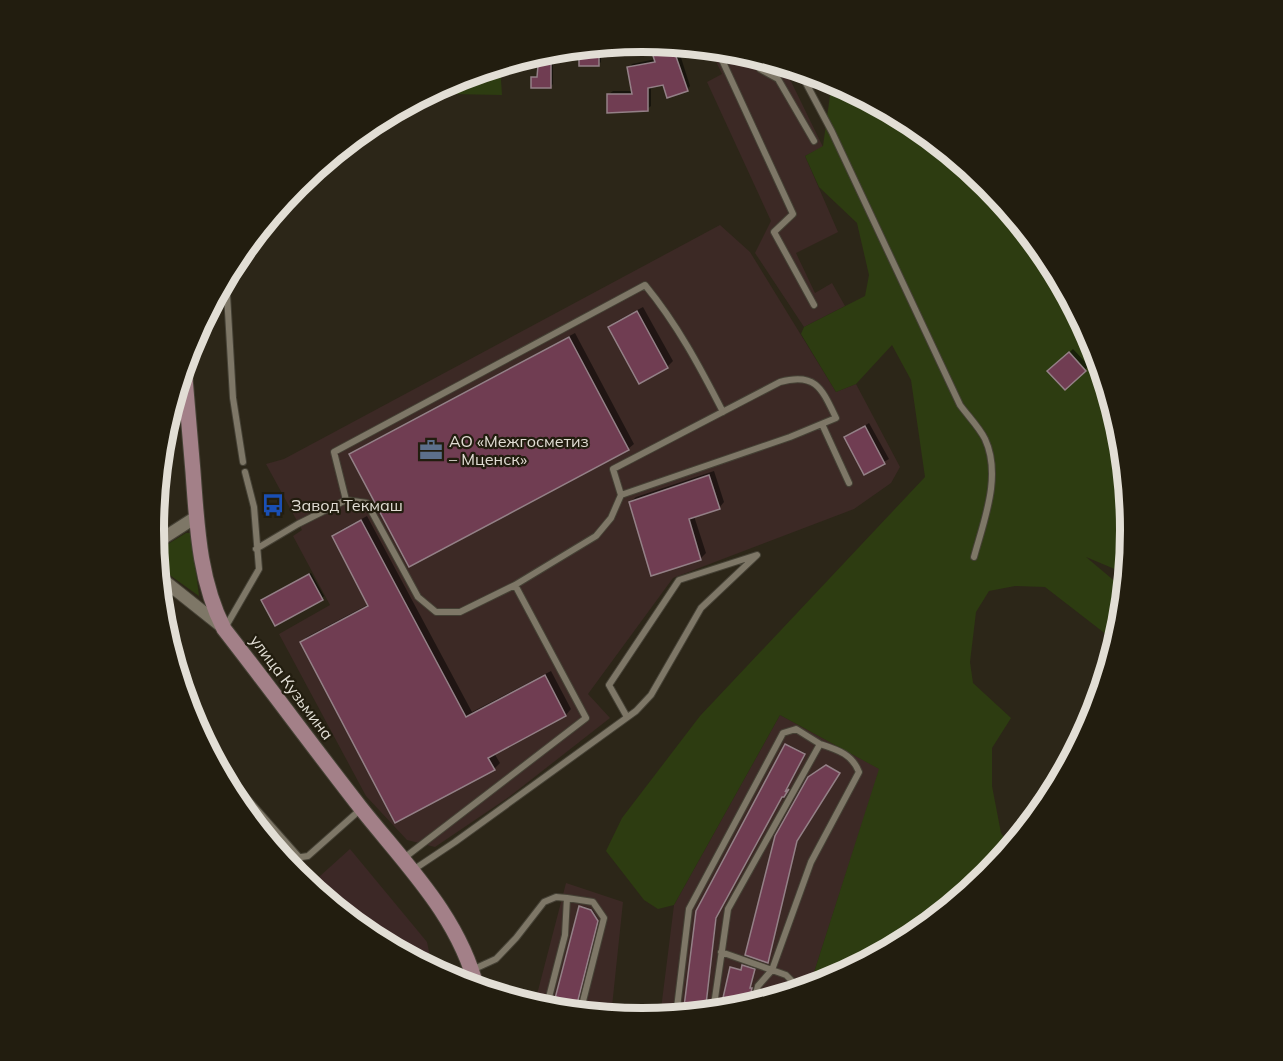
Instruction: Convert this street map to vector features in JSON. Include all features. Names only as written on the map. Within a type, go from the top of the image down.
[{"type":"main road","name":"улица Кузьмина","points":[[186,388],[196,517],[207,587],[224,629],[442,909],[459,938],[474,978]]},
{"type":"street","points":[[164,537],[196,517]]},
{"type":"street","points":[[167,582],[224,629]]},
{"type":"lane","points":[[722,60],[794,214],[774,232],[814,305]]},
{"type":"lane","points":[[759,68],[778,79],[814,141]]},
{"type":"lane","points":[[805,82],[832,132],[960,405],[984,436],[992,458],[993,473],[985,517],[974,557]]},
{"type":"lane","points":[[345,500],[334,452],[645,285],[667,312],[687,344],[723,412]]},
{"type":"lane","points":[[227,293],[234,398],[243,462]]},
{"type":"lane","points":[[256,549],[345,500],[367,503],[418,597],[436,612],[460,612],[515,585],[596,536],[611,518],[621,495],[613,469],[780,382],[796,377],[808,380],[818,387],[836,418],[790,438],[621,495]]},
{"type":"lane","points":[[822,424],[849,483]]},
{"type":"lane","points":[[224,629],[259,569],[254,507],[245,472]]},
{"type":"lane","points":[[408,864],[455,842],[636,711],[651,694],[701,608],[757,555],[680,580],[609,685],[627,717]]},
{"type":"lane","points":[[408,864],[586,718],[515,585]]},
{"type":"lane","points":[[677,1007],[689,909],[783,733],[796,729],[820,744],[841,751],[855,761],[859,772],[811,862],[772,970],[758,986],[756,994]]},
{"type":"lane","points":[[714,1002],[728,909],[820,744]]},
{"type":"lane","points":[[241,792],[299,857]]},
{"type":"lane","points":[[294,858],[308,856],[362,809]]},
{"type":"lane","points":[[472,969],[496,959],[544,902],[556,897],[593,902],[604,918],[582,1004]]},
{"type":"lane","points":[[549,999],[565,935],[567,898]]},
{"type":"lane","points":[[722,952],[786,975],[794,983]]},
{"type":"shaded area","points":[[715,59],[788,76],[823,147],[805,156],[838,232],[796,253],[815,293],[832,283],[845,306],[804,327],[755,253],[771,221],[707,82],[722,74]]},
{"type":"shaded area","points":[[720,225],[750,252],[836,392],[856,384],[900,467],[891,483],[854,509],[673,578],[588,694],[610,718],[509,797],[435,847],[407,840],[366,796],[279,634],[330,605],[293,536],[302,530],[266,464],[284,459]]},
{"type":"shaded area","points":[[780,715],[880,769],[813,976],[735,999],[661,1007],[674,905]]},
{"type":"shaded area","points":[[350,849],[427,942],[431,959],[376,928],[316,880]]},
{"type":"shaded area","points":[[566,883],[623,902],[612,1007],[537,996]]},
{"type":"green space","points":[[501,74],[502,95],[451,94],[459,89]]},
{"type":"green space","points":[[830,92],[880,117],[932,151],[957,171],[1001,215],[1021,240],[1039,265],[1070,319],[1094,377],[1110,437],[1120,530],[1117,570],[1086,557],[1116,582],[1107,635],[1045,587],[1015,586],[989,591],[976,612],[970,662],[973,683],[1011,718],[992,748],[992,786],[1001,833],[1006,840],[957,890],[907,928],[853,959],[813,976],[879,769],[780,715],[674,905],[658,909],[644,900],[606,851],[622,818],[700,716],[925,477],[911,380],[892,345],[856,384],[836,392],[801,334],[804,327],[865,296],[869,275],[857,223],[819,187],[805,156],[823,146]]},
{"type":"green space","points":[[186,533],[191,533],[199,596],[166,572],[165,546]]},
{"type":"building","points":[[652,53],[675,54],[688,91],[667,98],[663,85],[648,88],[648,111],[607,113],[607,94],[632,94],[627,67],[655,62]]},
{"type":"building","points":[[599,55],[599,66],[579,66],[579,57]]},
{"type":"building","points":[[551,62],[551,88],[531,88],[531,77],[537,77],[538,64]]},
{"type":"building","points":[[637,311],[668,368],[639,384],[608,327]]},
{"type":"building","points":[[569,337],[629,450],[409,567],[349,454]]},
{"type":"building","points":[[1069,352],[1086,371],[1065,390],[1047,371]]},
{"type":"building","points":[[865,426],[885,464],[864,475],[844,437]]},
{"type":"building","points":[[709,475],[720,509],[689,519],[701,560],[651,576],[629,502]]},
{"type":"building","points":[[361,520],[466,717],[545,675],[566,716],[488,758],[495,770],[395,823],[300,642],[368,606],[332,536]]},
{"type":"building","points":[[309,574],[323,600],[275,626],[261,600]]},
{"type":"building","points":[[785,744],[805,754],[785,792],[789,789],[782,797],[716,918],[706,1004],[684,1006],[696,911]]},
{"type":"building","points":[[826,765],[840,773],[797,841],[768,963],[745,955],[775,836],[808,777]]},
{"type":"building","points":[[579,906],[591,910],[598,921],[577,1004],[555,1000]]},
{"type":"building","points":[[742,965],[755,969],[750,995],[722,1001],[730,967],[741,970]]},
{"type":"place","name":"АО «Межгосметиз – Мценск»","points":[[431,450]]},
{"type":"place","name":"Завод Текмаш","points":[[273,505]]}]
